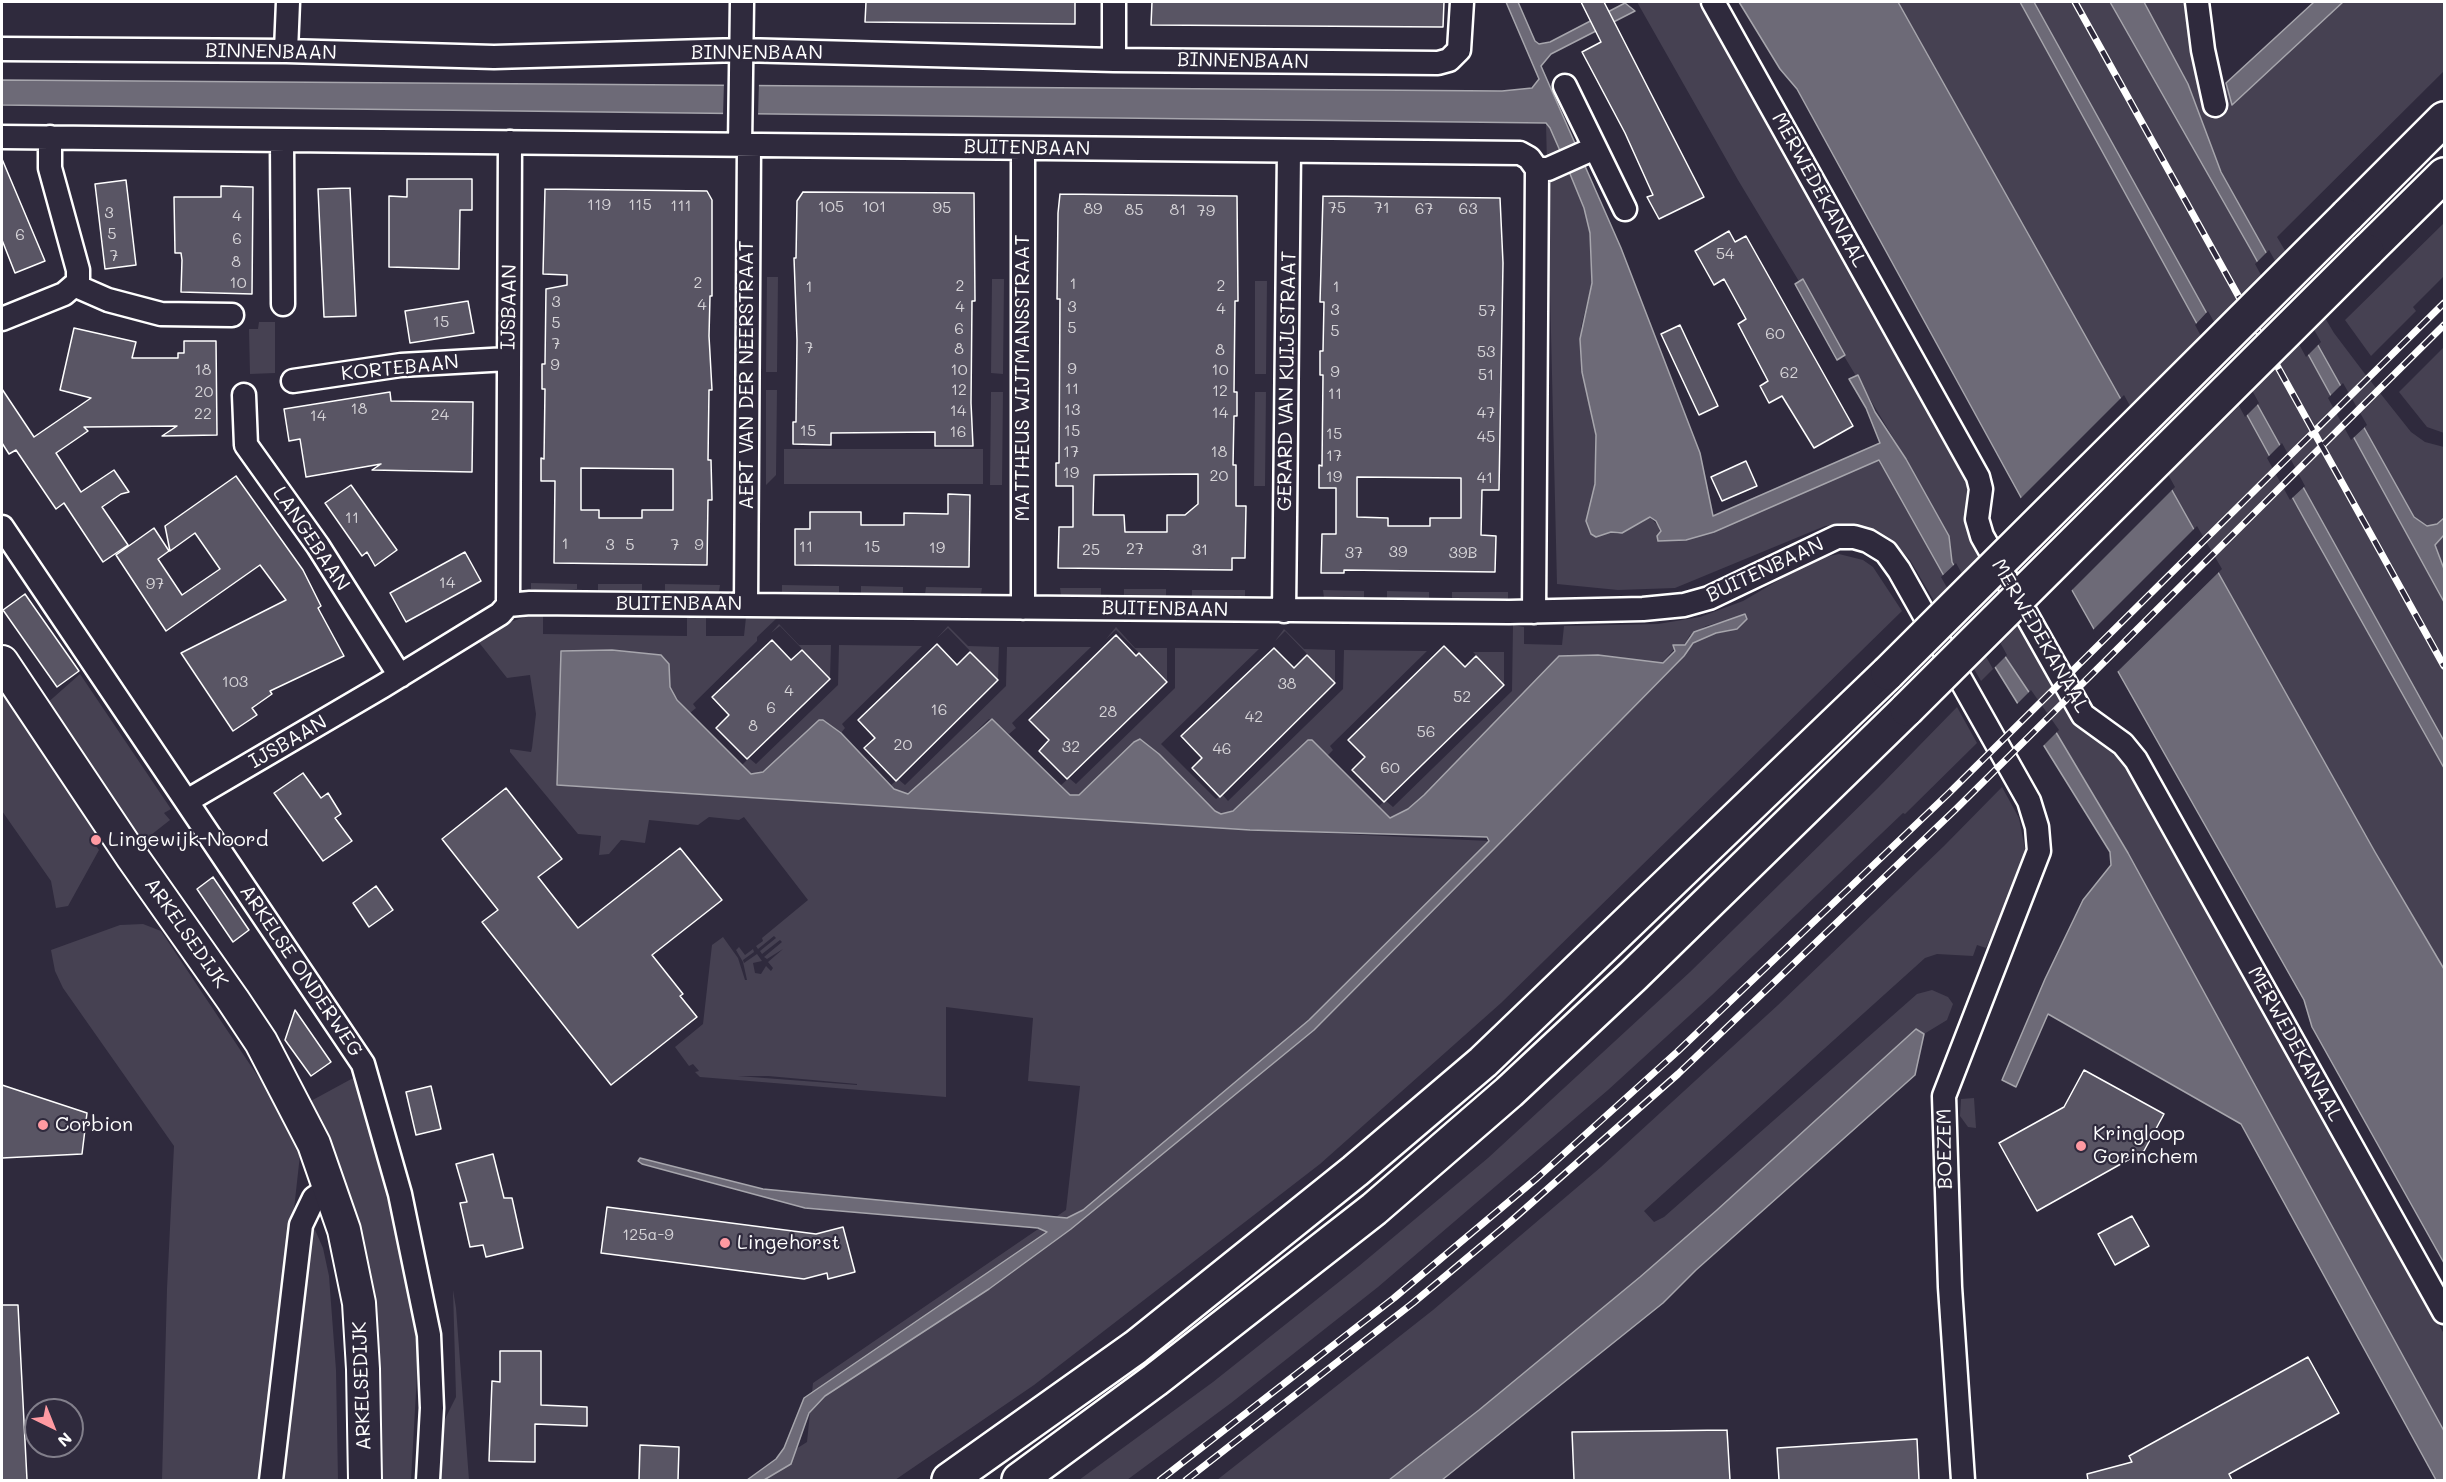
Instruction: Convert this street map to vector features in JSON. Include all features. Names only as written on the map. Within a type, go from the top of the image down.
[{"type":"highway","points":[[949,1480],[1136,1347],[1355,1170],[1483,1062],[1888,674],[2445,119]]},
{"type":"highway","points":[[1019,1480],[1155,1380],[1346,1231],[1455,1139],[1633,976],[1907,709],[2445,175]]},
{"type":"main road","name":"ARKELSEDIJK","points":[[2,662],[132,858],[261,1042],[314,1144],[344,1230],[359,1303],[365,1480]]},
{"type":"street","points":[[286,51],[288,2]]},
{"type":"street","name":"AERT VAN DER NEERSTRAAT","points":[[742,2],[740,123],[745,145],[746,605]]},
{"type":"street","points":[[1114,2],[1114,60]]},
{"type":"street","name":"BINNENBAAN","points":[[2,49],[286,51],[494,57],[741,50],[1114,60],[1438,63],[1449,60],[1459,50],[1462,2]]},
{"type":"street","name":"MERWEDEKANAAL","points":[[1713,2],[1978,477],[1982,489],[1977,519],[1979,530],[2083,715],[2123,744],[2136,760],[2445,1312]]},
{"type":"street","points":[[2197,2],[2203,50],[2215,105]]},
{"type":"street","points":[[1565,86],[1591,150],[1625,210]]},
{"type":"street","points":[[2,137],[510,142]]},
{"type":"street","points":[[2,319],[64,294],[76,286],[78,270],[50,168],[50,137]]},
{"type":"street","points":[[282,141],[283,304]]},
{"type":"street","name":"BUITENBAAN","points":[[510,142],[1289,151],[1508,151],[1546,167]]},
{"type":"street","name":"IJSBAAN","points":[[187,801],[400,676],[500,614],[508,605],[510,142]]},
{"type":"street","name":"MATTHEUS WIJTMANSSTRAAT","points":[[1023,148],[1023,608]]},
{"type":"street","points":[[1534,612],[1546,167],[1591,150]]},
{"type":"street","name":"GERARD VAN KUIJLSTRAAT","points":[[1284,611],[1289,151]]},
{"type":"street","points":[[76,286],[108,300],[161,314],[232,315]]},
{"type":"street","name":"KORTEBAAN","points":[[292,381],[401,365],[508,359]]},
{"type":"street","name":"LANGEBAAN","points":[[244,395],[246,445],[318,546],[400,676]]},
{"type":"street","name":"ARKELSE ONDERWEG","points":[[2,527],[363,1064],[400,1194],[429,1335],[432,1408],[428,1480]]},
{"type":"street","name":"BUITENBAAN","points":[[508,605],[530,603],[1534,612],[1643,609],[1684,605],[1731,589],[1796,555],[1837,537],[1854,537],[1868,541],[1886,552],[1899,570],[2029,801]]},
{"type":"street","name":"BOEZEM","points":[[1963,1480],[1950,1287],[1944,1096],[2039,851],[2037,826],[2029,801]]},
{"type":"street","points":[[271,1480],[302,1225],[314,1198],[330,1186]]},
{"type":"shaded area","points":[[1506,2],[1518,2],[1535,41],[1539,44],[1550,42],[1625,3],[1635,11],[1551,54],[1541,66],[1621,248],[1700,453],[1713,516],[1880,443],[1866,408],[1849,379],[1858,375],[1875,412],[1906,459],[1949,536],[1952,562],[1976,606],[2002,652],[2057,734],[2128,853],[2444,1431],[2444,1480],[2436,1480],[2241,1124],[2048,1014],[2016,1087],[2002,1080],[2045,979],[2083,900],[2111,865],[2110,852],[1995,667],[1879,460],[1714,532],[1686,540],[1658,541],[1657,536],[1661,531],[1656,521],[1650,517],[1622,533],[1611,532],[1596,537],[1591,534],[1586,521],[1595,484],[1596,435],[1582,372],[1580,339],[1592,283],[1590,233],[1584,208],[1546,123],[2,105],[2,80],[1502,91],[1532,88],[1539,79]]},
{"type":"shaded area","points":[[1637,2],[1700,2],[1975,485],[2027,627],[2139,774],[2444,1334],[2444,1431],[2128,853],[2057,734],[2002,652],[1976,606],[1952,562],[1949,536],[1906,459],[1738,180]]},
{"type":"shaded area","points":[[1739,2],[1898,2],[2375,852],[2444,969],[2444,1263],[2312,1027],[2304,1000],[2069,585],[1797,89],[1780,69]]},
{"type":"shaded area","points":[[1898,2],[2020,2],[2444,768],[2444,969],[2375,852]]},
{"type":"shaded area","points":[[2020,2],[2034,2],[2444,741],[2444,768],[2307,524]]},
{"type":"shaded area","points":[[2034,2],[2110,2],[2251,250],[2444,602],[2444,741]]},
{"type":"shaded area","points":[[2110,2],[2144,2],[2188,84],[2221,172],[2414,517],[2427,526],[2437,524],[2444,518],[2444,535],[2435,545],[2444,569],[2444,602],[2251,250]]},
{"type":"shaded area","points":[[2144,2],[2189,2],[2208,104],[2319,2],[2444,2],[2444,71],[2277,237],[2334,333],[2411,432],[2425,442],[2444,447],[2444,518],[2437,524],[2427,526],[2414,517],[2221,172],[2188,84]]},
{"type":"shaded area","points":[[2314,2],[2343,2],[2232,105],[2226,83]]},
{"type":"shaded area","points":[[1546,123],[1584,208],[1590,233],[1592,283],[1581,327],[1582,372],[1596,435],[1595,484],[1586,521],[1596,537],[1611,532],[1618,534],[1650,517],[1659,527],[1662,541],[1686,540],[1714,532],[1879,459],[1995,667],[1981,681],[1910,560],[1897,546],[1868,527],[1845,524],[1825,526],[1675,588],[1618,590],[1557,584]]},
{"type":"shaded area","points":[[2444,223],[2444,276],[2413,307],[2416,311],[2371,356],[2345,320]]},
{"type":"shaded area","points":[[767,277],[778,277],[777,372],[766,372]]},
{"type":"shaded area","points":[[992,279],[1004,279],[1003,374],[991,373]]},
{"type":"shaded area","points":[[1803,279],[1845,355],[1837,360],[1795,284]]},
{"type":"shaded area","points":[[1255,281],[1267,281],[1266,374],[1255,374]]},
{"type":"shaded area","points":[[259,322],[275,322],[275,373],[250,374],[249,329],[258,329]]},
{"type":"shaded area","points":[[2444,347],[2444,433],[2427,427],[2399,392]]},
{"type":"shaded area","points":[[766,390],[777,390],[776,475],[766,485]]},
{"type":"shaded area","points":[[991,392],[1003,392],[1002,485],[990,485]]},
{"type":"shaded area","points":[[1255,392],[1266,392],[1265,486],[1254,486]]},
{"type":"shaded area","points":[[784,449],[983,449],[983,484],[784,484]]},
{"type":"shaded area","points":[[2444,535],[2444,569],[2435,545]]},
{"type":"shaded area","points":[[1839,554],[1863,560],[1873,567],[1902,611],[1501,1003],[1320,1164],[1034,1385],[895,1480],[747,1480],[807,1442],[813,1383],[1066,1210],[1080,1086],[1028,1081],[1033,1018],[946,1007],[946,1097],[700,1077],[695,1072],[699,1071],[693,1064],[689,1066],[675,1047],[703,1024],[712,945],[723,937],[738,958],[745,980],[747,980],[743,962],[736,950],[739,947],[745,955],[753,949],[754,952],[743,960],[744,963],[757,954],[762,961],[753,963],[755,973],[761,974],[766,966],[771,971],[773,968],[768,962],[783,949],[767,959],[764,957],[782,942],[780,940],[762,954],[760,951],[776,938],[774,936],[758,949],[756,946],[763,941],[762,938],[808,900],[744,817],[739,820],[709,817],[698,825],[649,820],[645,843],[621,840],[609,854],[599,855],[601,836],[578,834],[510,752],[510,749],[531,752],[536,714],[530,675],[507,678],[477,640],[507,623],[528,616],[543,615],[543,634],[687,636],[687,617],[706,617],[706,636],[744,636],[746,617],[777,618],[693,704],[696,708],[690,713],[673,694],[670,687],[669,664],[661,655],[612,650],[557,785],[1239,829],[1489,841],[1684,656],[1693,643],[1716,633],[1730,631],[1745,615],[1706,626],[1690,635],[1684,645],[1675,648],[1662,663],[1598,655],[1558,657],[1424,795],[1408,809],[1389,818],[1378,807],[1385,800],[1393,807],[1512,691],[1513,625],[1524,627],[1524,644],[1562,645],[1564,626],[1658,624],[1700,617],[1743,601],[1815,559]],"holes":[[[738,1076],[768,1076],[857,1084],[857,1085]]]},
{"type":"shaded area","points":[[531,583],[577,584],[577,589],[535,590],[531,589]]},
{"type":"shaded area","points":[[598,584],[642,584],[642,591],[598,591]]},
{"type":"shaded area","points":[[665,584],[720,585],[719,591],[665,591]]},
{"type":"shaded area","points":[[782,585],[839,586],[839,593],[782,592]]},
{"type":"shaded area","points":[[861,586],[903,587],[903,594],[861,593]]},
{"type":"shaded area","points":[[926,587],[982,588],[981,594],[925,594]]},
{"type":"shaded area","points":[[1060,588],[1101,588],[1101,596],[1061,595]]},
{"type":"shaded area","points":[[1124,589],[1166,589],[1166,596],[1124,596]]},
{"type":"shaded area","points":[[1192,590],[1245,590],[1245,597],[1192,597]]},
{"type":"shaded area","points":[[1323,590],[1364,591],[1364,598],[1324,598]]},
{"type":"shaded area","points":[[1387,591],[1429,592],[1429,599],[1387,598]]},
{"type":"shaded area","points":[[1452,592],[1508,592],[1508,599],[1452,599]]},
{"type":"shaded area","points":[[1745,614],[1747,619],[1737,629],[1716,633],[1693,643],[1684,656],[1314,1030],[1071,1229],[989,1289],[825,1396],[809,1413],[791,1464],[764,1480],[747,1480],[776,1459],[784,1448],[804,1398],[1047,1232],[1038,1228],[805,1208],[642,1164],[638,1161],[640,1158],[763,1189],[1067,1218],[1083,1210],[1309,1020],[1489,841],[1487,837],[1250,830],[557,785],[561,651],[612,650],[661,655],[669,664],[670,687],[677,700],[751,774],[763,772],[819,720],[823,720],[841,733],[894,789],[908,794],[992,719],[1070,795],[1079,795],[1134,742],[1140,739],[1159,754],[1215,811],[1221,814],[1233,811],[1308,740],[1312,740],[1390,818],[1408,809],[1424,795],[1559,656],[1598,655],[1663,663],[1675,651],[1673,645],[1685,645],[1694,632]]},
{"type":"shaded area","points":[[779,624],[799,645],[831,645],[830,678],[780,626],[771,633]]},
{"type":"shaded area","points":[[948,626],[968,646],[999,647],[998,680],[948,628],[937,638]]},
{"type":"shaded area","points":[[1116,627],[1135,648],[1167,648],[1167,681],[1116,630],[1106,639]]},
{"type":"shaded area","points":[[1284,629],[1304,649],[1335,650],[1335,683],[1285,631],[1275,641]]},
{"type":"shaded area","points":[[839,645],[922,646],[842,724],[845,728],[841,733],[825,721],[763,772],[756,775],[747,772],[741,766],[749,758],[756,764],[838,685]]},
{"type":"shaded area","points":[[1007,647],[1091,647],[1012,723],[1016,728],[1009,734],[989,719],[914,791],[903,795],[894,789],[891,785],[898,779],[905,785],[1006,686]]},
{"type":"shaded area","points":[[1175,648],[1259,649],[1161,744],[1216,799],[1222,794],[1228,801],[1343,689],[1344,650],[1427,651],[1330,746],[1333,750],[1328,755],[1231,812],[1221,814],[1215,811],[1159,754],[1140,739],[1134,742],[1079,795],[1070,795],[1060,786],[1069,778],[1076,784],[1175,688]]},
{"type":"shaded area","points":[[1473,652],[1504,652],[1504,684]]},
{"type":"shaded area","points":[[80,674],[171,809],[164,813],[170,820],[137,846],[45,705]]},
{"type":"shaded area","points":[[2,692],[97,832],[93,842],[99,850],[68,906],[56,908],[51,881],[2,811]]},
{"type":"shaded area","points":[[1957,707],[1977,743],[1905,814],[1903,813],[1712,995],[1608,1090],[1378,1287],[1231,1403],[1127,1480],[1079,1480],[1213,1382],[1359,1266],[1488,1158],[1690,972],[1878,788]]},
{"type":"shaded area","points":[[2002,787],[2019,818],[2025,849],[2023,863],[1986,948],[1977,945],[1973,956],[1937,954],[1925,958],[1644,1211],[1654,1222],[1664,1217],[1917,994],[1932,990],[1948,997],[1953,1004],[1947,1020],[1924,1034],[1916,1029],[1640,1277],[1479,1410],[1389,1480],[1217,1480],[1433,1310],[1601,1167],[1778,1005],[1944,846]]},
{"type":"shaded area","points":[[143,924],[161,931],[279,1108],[300,1155],[264,1480],[162,1480],[167,1289],[174,1146],[63,988],[55,971],[51,950],[120,925]]},
{"type":"shaded area","points":[[1916,1029],[1924,1034],[1915,1075],[1696,1270],[1663,1303],[1442,1480],[1389,1480],[1479,1410],[1640,1277]]},
{"type":"shaded area","points":[[355,1077],[401,1252],[419,1339],[411,1480],[377,1480],[355,1230],[335,1153],[309,1102]]},
{"type":"shaded area","points":[[1974,1098],[1976,1128],[1968,1127],[1960,1116],[1961,1099]]},
{"type":"shaded area","points":[[312,1223],[323,1248],[329,1276],[336,1370],[338,1480],[282,1480]]},
{"type":"shaded area","points":[[453,1290],[469,1480],[441,1480],[442,1425],[456,1397]]},
{"type":"pier","points":[[724,82],[759,82],[758,116],[723,116]]},
{"type":"pier","points":[[2269,250],[2321,342],[2306,357],[2255,264]]},
{"type":"pier","points":[[2208,311],[2259,403],[2245,417],[2195,325]]},
{"type":"pier","points":[[2343,383],[2367,425],[2351,440],[2328,398]]},
{"type":"pier","points":[[2124,395],[2175,487],[2070,592],[2020,499]]},
{"type":"pier","points":[[2282,443],[2305,486],[2290,500],[2267,458]]},
{"type":"pier","points":[[2197,526],[2222,569],[2116,673],[2092,631]]},
{"type":"pier","points":[[1956,563],[2007,655],[1993,669],[1941,577]]},
{"type":"pier","points":[[2031,690],[2059,730],[2042,747],[2016,705]]},
{"type":"building","points":[[866,2],[1075,2],[1075,24],[865,22]]},
{"type":"building","points":[[1152,2],[1444,2],[1443,27],[1151,25]]},
{"type":"building","points":[[1581,2],[1604,2],[1704,197],[1659,219],[1647,197],[1653,195],[1625,133],[1582,52],[1601,42]]},
{"type":"building","points":[[2,159],[45,261],[15,273],[2,240]]},
{"type":"building","points":[[407,179],[472,179],[472,210],[460,210],[459,269],[389,267],[389,196],[407,197]]},
{"type":"building","points":[[126,180],[136,265],[105,269],[95,184]]},
{"type":"building","points":[[221,186],[253,187],[252,294],[181,292],[182,260],[181,253],[175,253],[174,197],[221,197]]},
{"type":"building","points":[[350,188],[356,316],[324,317],[318,189]]},
{"type":"building","points":[[545,189],[707,191],[712,200],[712,296],[710,296],[709,336],[712,390],[709,390],[708,460],[711,460],[712,500],[708,500],[707,565],[554,563],[555,481],[541,481],[541,458],[544,459],[545,389],[542,389],[542,364],[545,364],[546,289],[567,285],[567,275],[543,274]],"holes":[[[581,468],[673,469],[673,510],[642,510],[642,518],[599,518],[599,510],[581,510]]]},
{"type":"building","points":[[803,192],[974,193],[975,301],[972,301],[971,403],[973,446],[935,446],[935,432],[831,433],[831,445],[793,444],[793,422],[796,422],[797,340],[794,258],[796,258],[797,201]]},
{"type":"building","points":[[1060,194],[1237,196],[1238,301],[1235,301],[1234,392],[1237,392],[1237,416],[1234,416],[1233,465],[1236,465],[1236,506],[1246,506],[1245,558],[1232,558],[1232,570],[1058,568],[1059,527],[1073,527],[1073,486],[1056,486],[1056,463],[1059,463],[1058,213]],"holes":[[[1198,474],[1198,504],[1185,515],[1167,515],[1167,532],[1125,532],[1124,515],[1093,515],[1094,475]]]},
{"type":"building","points":[[1323,196],[1500,198],[1503,263],[1499,490],[1482,490],[1481,535],[1496,536],[1495,572],[1344,570],[1344,573],[1321,573],[1322,534],[1336,534],[1336,488],[1319,488],[1319,465],[1322,466],[1323,375],[1320,375],[1320,351],[1323,351],[1324,302],[1320,302]],"holes":[[[1357,477],[1461,478],[1461,518],[1430,518],[1430,526],[1388,526],[1388,518],[1357,517]]]},
{"type":"building","points":[[1729,231],[1735,242],[1746,236],[1853,426],[1814,448],[1782,396],[1769,403],[1760,386],[1768,381],[1738,324],[1746,319],[1724,279],[1714,285],[1695,251]]},
{"type":"building","points":[[468,301],[474,333],[410,343],[405,311]]},
{"type":"building","points":[[1680,325],[1718,406],[1699,415],[1661,334]]},
{"type":"building","points":[[74,328],[136,342],[132,358],[178,358],[178,353],[184,353],[184,341],[216,341],[217,435],[162,436],[177,426],[84,427],[88,431],[56,453],[81,492],[114,470],[129,492],[121,494],[102,507],[128,545],[103,562],[64,503],[56,509],[16,450],[9,454],[2,443],[2,389],[34,437],[91,398],[60,390]]},
{"type":"building","points":[[390,392],[391,401],[473,402],[472,472],[372,470],[381,464],[306,477],[300,439],[289,441],[284,409]]},
{"type":"building","points":[[1746,461],[1757,486],[1722,501],[1711,477]]},
{"type":"building","points":[[236,476],[303,570],[321,606],[318,608],[344,656],[270,691],[272,694],[252,708],[257,715],[233,731],[181,653],[286,600],[260,565],[166,631],[116,555],[154,528],[169,551],[158,559],[182,595],[220,569],[195,533],[170,551],[165,526]]},
{"type":"building","points":[[351,485],[397,550],[375,566],[367,552],[362,556],[325,503]]},
{"type":"building","points":[[948,494],[970,495],[969,567],[795,565],[795,529],[810,529],[810,512],[861,512],[861,525],[904,525],[904,513],[948,514]]},
{"type":"building","points":[[465,552],[481,581],[406,622],[390,593]]},
{"type":"building","points":[[25,594],[79,671],[57,687],[3,610]]},
{"type":"building","points":[[1116,635],[1136,656],[1139,653],[1167,682],[1067,779],[1039,751],[1049,740],[1029,720]]},
{"type":"building","points":[[772,640],[791,660],[802,650],[830,679],[747,759],[716,728],[729,715],[712,697]]},
{"type":"building","points":[[937,644],[957,665],[970,652],[998,680],[896,781],[864,748],[875,738],[858,720]]},
{"type":"building","points":[[1444,646],[1465,667],[1476,656],[1504,685],[1384,802],[1352,770],[1365,757],[1348,740]]},
{"type":"building","points":[[1274,648],[1294,668],[1307,655],[1335,683],[1220,797],[1192,768],[1202,758],[1181,736]]},
{"type":"building","points":[[303,773],[321,798],[328,793],[341,814],[335,818],[352,841],[323,861],[274,793]]},
{"type":"building","points":[[506,788],[562,859],[538,877],[578,928],[680,848],[722,900],[652,955],[683,994],[680,996],[697,1017],[611,1085],[482,922],[498,910],[442,839]]},
{"type":"building","points":[[213,877],[249,930],[233,942],[197,889]]},
{"type":"building","points":[[376,886],[393,910],[369,927],[353,903]]},
{"type":"building","points":[[295,1010],[331,1062],[311,1076],[285,1040]]},
{"type":"building","points":[[2084,1070],[2164,1114],[2144,1151],[2037,1211],[1999,1143],[2064,1107]]},
{"type":"building","name":"Corbion","points":[[2,1085],[87,1113],[82,1154],[2,1158]]},
{"type":"building","points":[[431,1086],[441,1129],[416,1135],[406,1092]]},
{"type":"building","points":[[493,1154],[504,1198],[512,1198],[523,1248],[486,1257],[483,1245],[470,1247],[460,1203],[467,1202],[456,1164]]},
{"type":"building","name":"Lingehorst","points":[[607,1207],[816,1234],[843,1227],[855,1272],[828,1279],[827,1273],[804,1279],[601,1253]]},
{"type":"building","points":[[2132,1216],[2149,1246],[2115,1265],[2098,1234]]},
{"type":"building","points":[[2,1305],[18,1305],[24,1458],[26,1458],[27,1480],[2,1480]]},
{"type":"building","points":[[500,1351],[541,1351],[541,1405],[587,1407],[587,1426],[535,1424],[535,1462],[489,1461],[492,1381],[500,1382]]},
{"type":"building","points":[[2308,1357],[2339,1413],[2229,1474],[2232,1480],[2088,1480],[2087,1474],[2132,1462],[2129,1456]]},
{"type":"building","points":[[1727,1430],[1730,1480],[1574,1480],[1572,1432]]},
{"type":"building","points":[[1917,1439],[1919,1480],[1779,1480],[1777,1448]]},
{"type":"building","points":[[640,1445],[679,1447],[678,1480],[639,1480]]},
{"type":"railway","points":[[2075,2],[2444,666]]},
{"type":"railway","points":[[1160,1480],[1394,1298],[1537,1178],[1677,1052],[1948,794],[2444,303]]},
{"type":"railway","points":[[1186,1480],[1413,1303],[1510,1222],[1678,1074],[1956,809],[2444,325]]},
{"type":"place","name":"Lingewijk-Noord","points":[[96,840]]},
{"type":"place","name":"Corbion","points":[[43,1125]]},
{"type":"place","name":"Kringloop Gorinchem","points":[[2081,1146]]},
{"type":"place","name":"Lingehorst","points":[[725,1243]]}]
